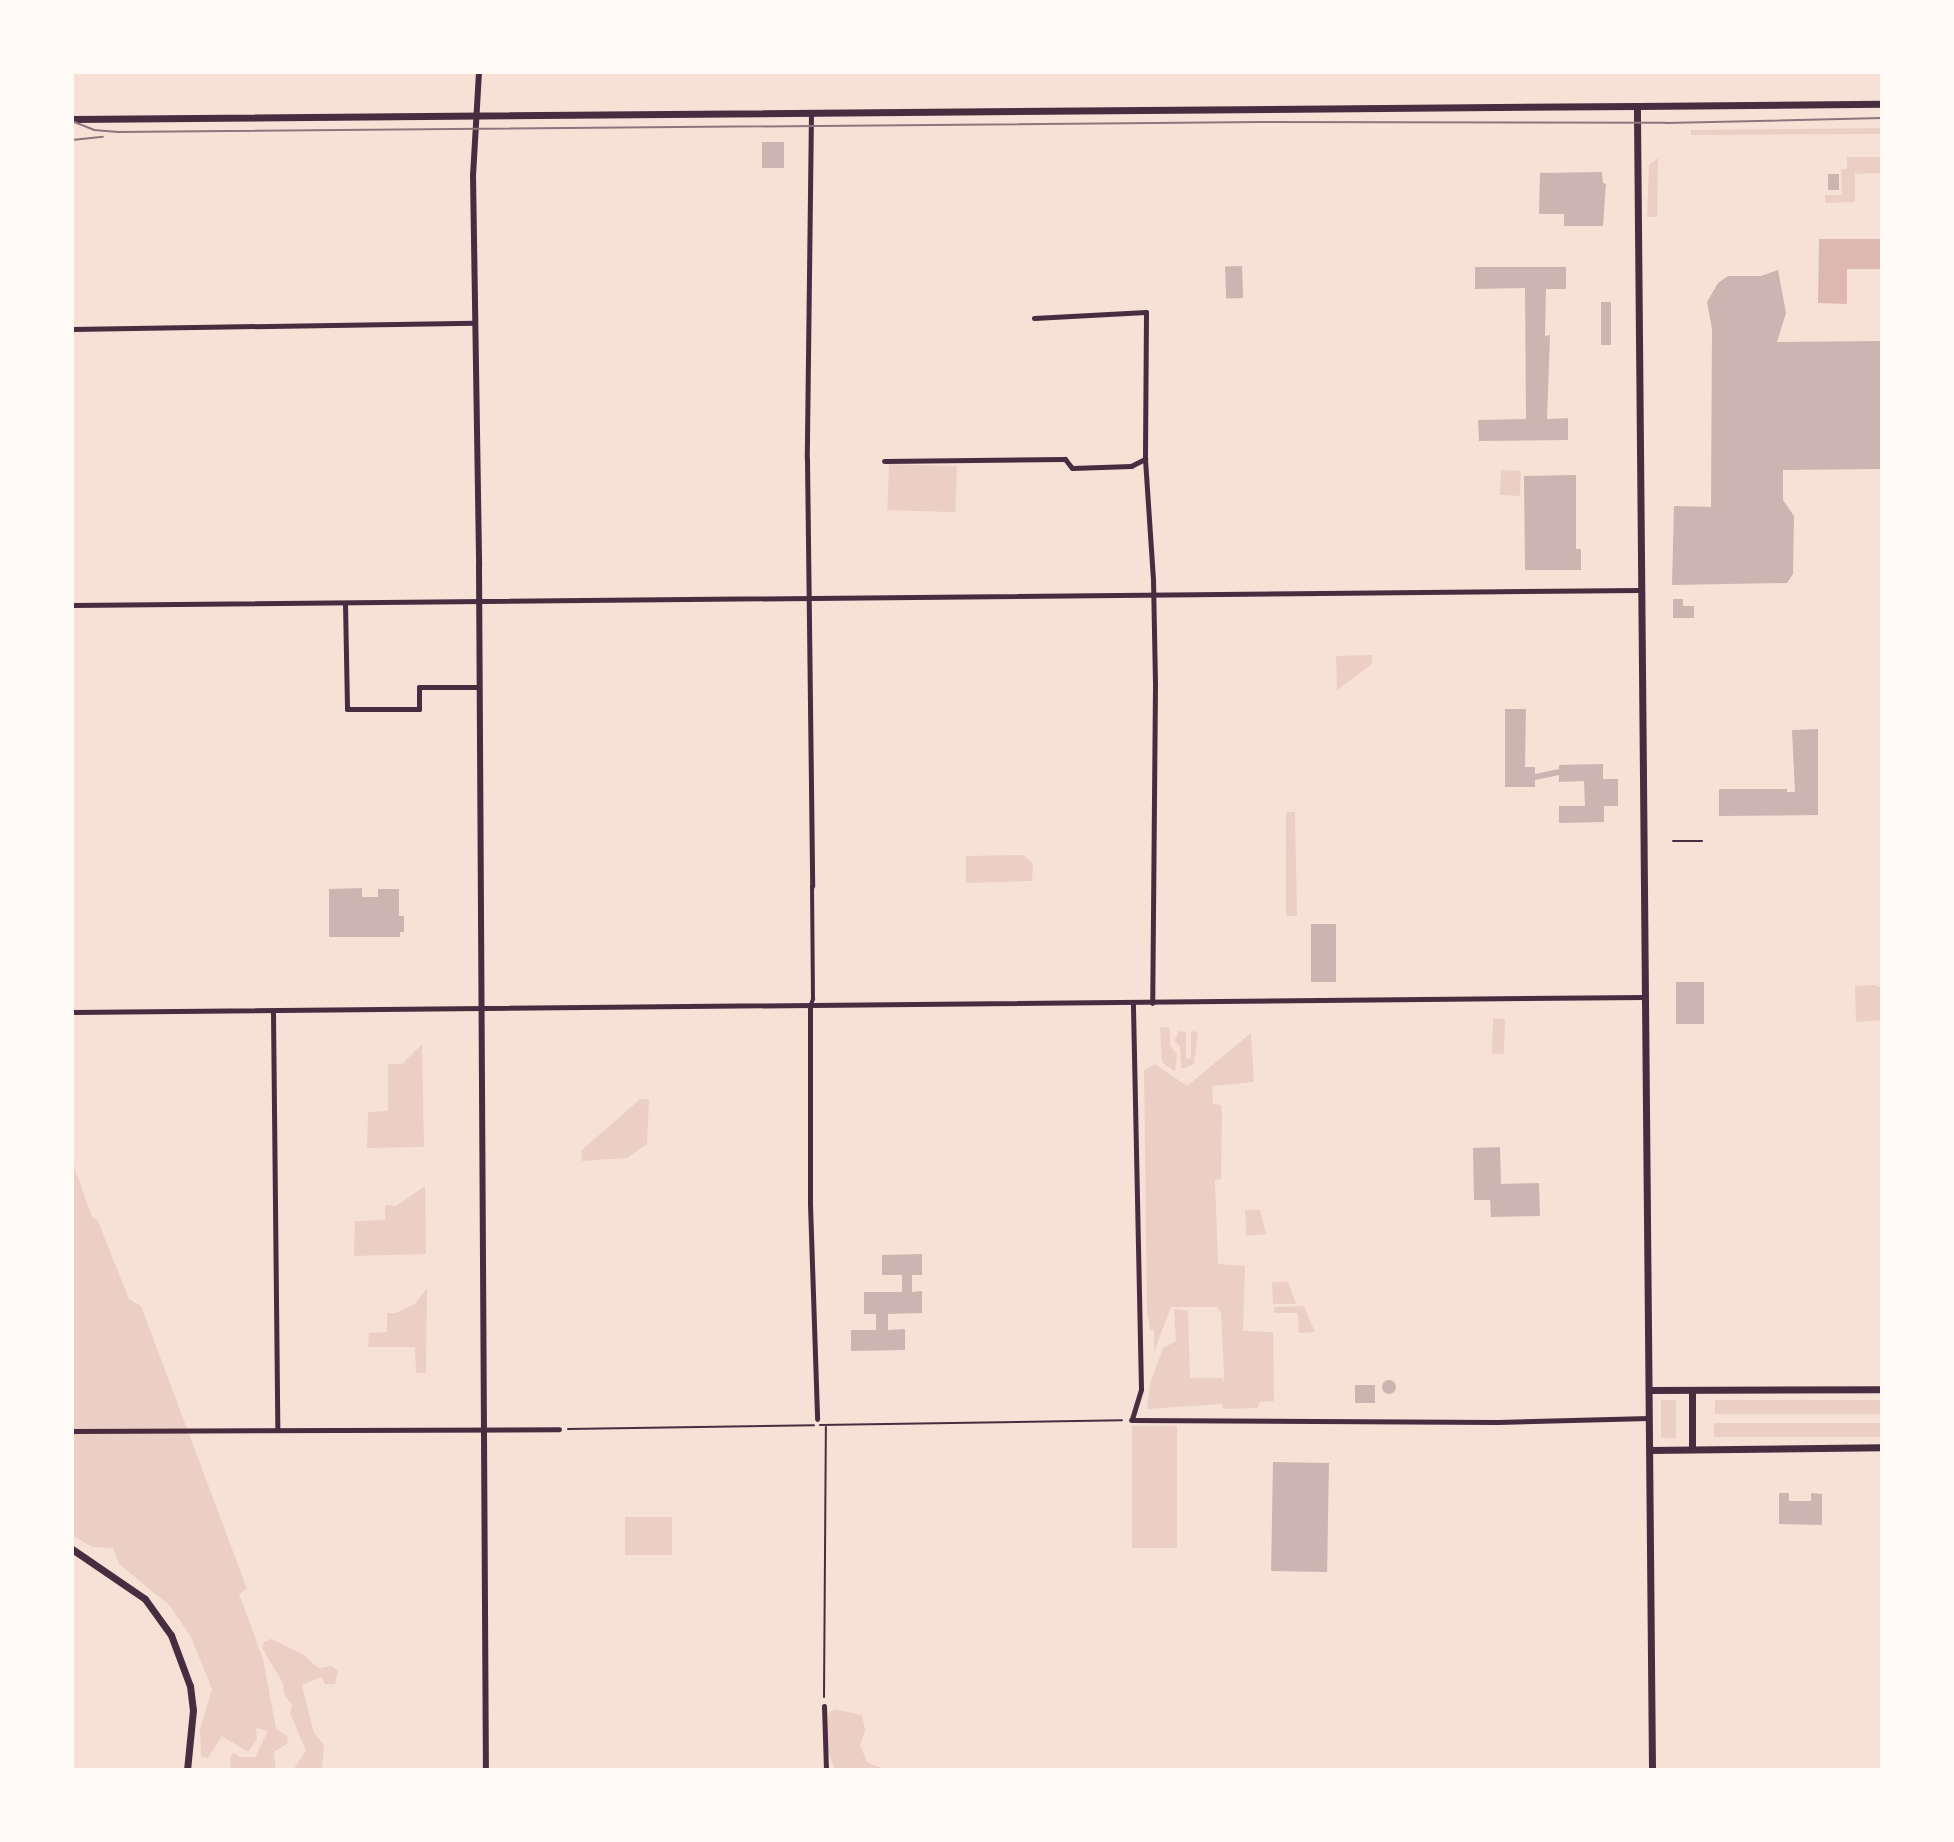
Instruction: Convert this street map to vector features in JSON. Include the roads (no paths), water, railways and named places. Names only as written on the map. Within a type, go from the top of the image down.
[{"type":"main road","points":[[72,119],[1882,104]]},
{"type":"main road","points":[[1637,106],[1652,1770]]},
{"type":"main road","points":[[1649,1390],[1882,1389]]},
{"type":"main road","points":[[1692,1391],[1692,1449]]},
{"type":"main road","points":[[1650,1450],[1882,1447]]},
{"type":"main road","points":[[72,1549],[145,1599],[171,1635],[190,1686],[193,1710],[187,1770]]},
{"type":"street","points":[[479,72],[473,175],[479,602],[486,1770]]},
{"type":"street","points":[[811,112],[808,599],[813,999],[810,1008],[810,1230],[817,1419]]},
{"type":"street","points":[[1034,318],[1146,312],[1145,459],[1154,595],[1152,1003]]},
{"type":"street","points":[[72,329],[475,323]]},
{"type":"street","points":[[884,461],[1065,459],[1072,468],[1131,466],[1145,459]]},
{"type":"street","points":[[72,605],[1640,590]]},
{"type":"street","points":[[345,603],[347,709],[419,709],[419,687],[479,687]]},
{"type":"street","points":[[72,1012],[810,1008],[1645,997]]},
{"type":"street","points":[[1133,1003],[1141,1389],[1140,1403],[1131,1420],[1649,1418]]},
{"type":"street","points":[[273,1013],[277,1429]]},
{"type":"street","points":[[72,1431],[559,1429]]},
{"type":"street","points":[[824,1706],[826,1770]]},
{"type":"lane","points":[[1673,841],[1702,841]]},
{"type":"tram line","points":[[72,121],[94,130],[118,132],[1262,122],[1666,123],[1882,118]]},
{"type":"tram line","points":[[72,140],[103,137]]}]
